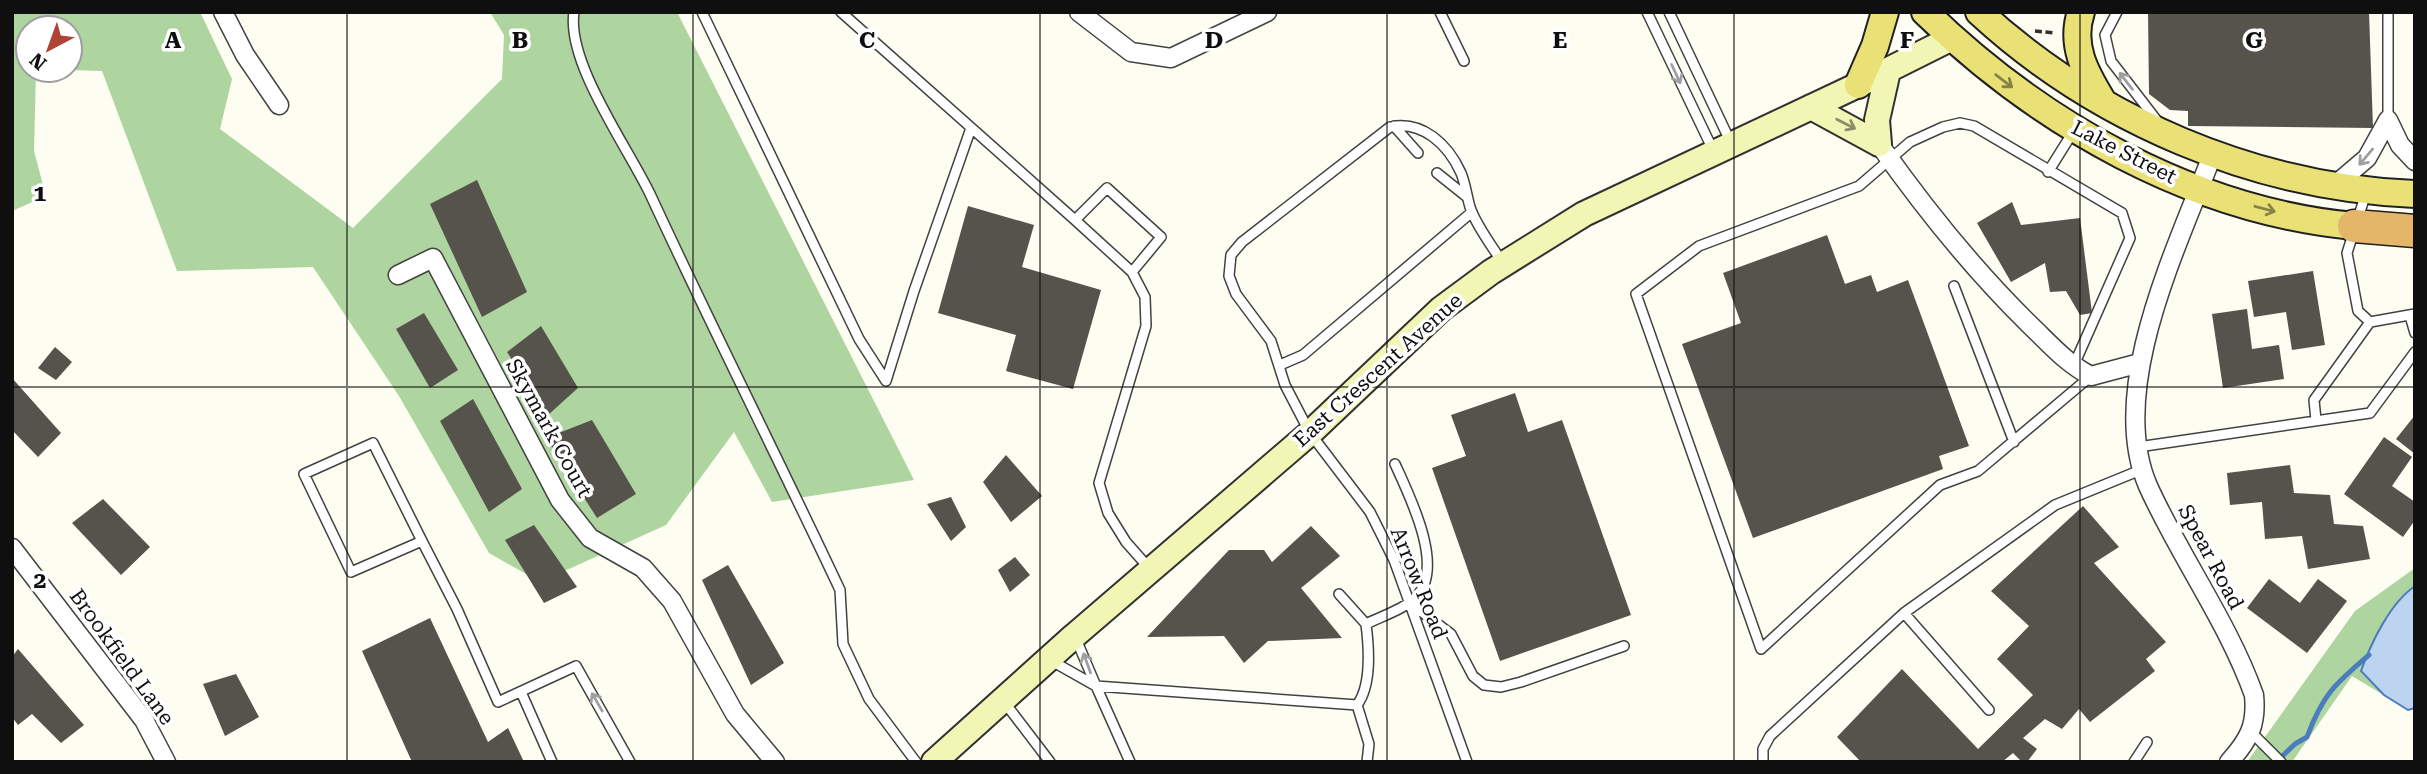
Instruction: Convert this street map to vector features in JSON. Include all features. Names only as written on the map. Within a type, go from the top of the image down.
[{"type":"highway","points":[[2354,226],[2415,231]]},
{"type":"main road","points":[[1858,85],[1880,34],[1885,12]]},
{"type":"main road","name":"Lake Street","points":[[1925,12],[1999,77],[2074,128],[2131,159],[2200,188],[2269,211],[2354,226]]},
{"type":"main road","points":[[2081,12],[2077,45],[2085,69],[2103,102]]},
{"type":"main road","name":"Lake Street","points":[[1986,14],[2040,62],[2103,102],[2213,153],[2273,173],[2334,186],[2415,194]]},
{"type":"main road","name":"East Crescent Avenue","points":[[1952,38],[1986,14]]},
{"type":"street","points":[[223,12],[244,55],[279,105]]},
{"type":"street","points":[[1079,12],[1131,52],[1171,58],[1267,12]]},
{"type":"street","name":"East Crescent Avenue","points":[[934,762],[1074,635],[1310,433],[1441,309],[1503,264],[1584,214],[1888,71],[1952,38]]},
{"type":"street","points":[[1888,71],[1877,120],[1884,151],[1924,207],[1998,292],[2073,367],[2091,376],[2140,363]]},
{"type":"street","points":[[1811,107],[1884,151]]},
{"type":"street","points":[[2388,120],[2400,145],[2415,161]]},
{"type":"street","points":[[2334,186],[2367,158],[2388,120]]},
{"type":"street","name":"Spear Road","points":[[2213,153],[2147,332],[2140,363],[2135,418],[2143,469],[2173,536],[2250,683],[2256,713],[2252,733]]},
{"type":"street","name":"Skymark Court","points":[[398,275],[433,258],[560,500],[590,538],[643,568],[672,601],[735,714],[775,762]]},
{"type":"street","name":"Brookfield Lane","points":[[12,548],[144,720],[166,762]]},
{"type":"street","points":[[2229,762],[2252,733]]},
{"type":"lane","points":[[574,12],[571,29],[590,81],[650,195],[840,590],[843,644],[869,699],[916,762]]},
{"type":"lane","points":[[702,12],[817,245],[859,339],[886,381],[914,291],[971,128]]},
{"type":"lane","points":[[841,12],[1132,272],[1145,297],[1146,326],[1099,483],[1108,513],[1126,542],[1150,569]]},
{"type":"lane","points":[[1440,12],[1464,61]]},
{"type":"lane","points":[[1647,12],[1723,149]]},
{"type":"lane","points":[[1669,12],[1723,149]]},
{"type":"lane","points":[[2117,12],[2105,35],[2111,61],[2168,134]]},
{"type":"lane","points":[[2388,12],[2388,120]]},
{"type":"lane","points":[[2073,367],[2130,238],[2122,213],[2048,172],[1974,126],[1960,123],[1884,151],[1859,186],[1699,246],[1636,294],[1761,649],[1940,485],[1978,471],[2091,376]]},
{"type":"lane","points":[[1394,126],[1405,124],[1424,129],[1444,148],[1461,173],[1472,212],[1503,264]]},
{"type":"lane","points":[[1394,126],[1419,153]]},
{"type":"lane","name":"Arrow Road","points":[[1394,126],[1242,243],[1231,255],[1229,276],[1236,295],[1271,341],[1285,385],[1310,433],[1370,512],[1394,560],[1467,762]]},
{"type":"lane","points":[[2048,172],[2074,128]]},
{"type":"lane","points":[[1437,173],[1467,197]]},
{"type":"lane","points":[[1075,220],[1107,188],[1161,237],[1132,272]]},
{"type":"lane","points":[[2367,191],[2347,253],[2357,311],[2370,322]]},
{"type":"lane","points":[[1280,365],[1294,362],[1303,355],[1472,212]]},
{"type":"lane","points":[[1954,286],[2014,442]]},
{"type":"lane","points":[[2316,420],[2314,400],[2370,322],[2412,315],[2415,333]]},
{"type":"lane","points":[[2138,447],[2371,413],[2415,352]]},
{"type":"lane","points":[[422,541],[351,572],[304,474],[373,443],[457,609],[498,702],[576,666],[630,762]]},
{"type":"lane","points":[[1366,624],[1410,603],[1420,593],[1427,577],[1429,557],[1412,502],[1395,464]]},
{"type":"lane","points":[[1763,762],[1763,749],[1770,736],[1904,613],[2055,505],[2143,469]]},
{"type":"lane","points":[[1339,593],[1366,624],[1368,643],[1365,695],[1357,705]]},
{"type":"lane","points":[[1410,603],[1432,617],[1451,634],[1473,676],[1484,685],[1501,687],[1521,682],[1623,646]]},
{"type":"lane","points":[[1904,613],[1989,710]]},
{"type":"lane","points":[[1074,635],[1129,762]]},
{"type":"lane","points":[[1048,659],[1096,686],[1357,705]]},
{"type":"lane","points":[[521,692],[552,762]]},
{"type":"lane","points":[[1001,699],[1049,762]]},
{"type":"lane","points":[[1357,705],[1369,744],[1367,762]]},
{"type":"lane","points":[[2252,733],[2281,762]]},
{"type":"lane","points":[[2134,762],[2147,742]]},
{"type":"path","points":[[2029,31],[2063,33]]},
{"type":"green space","points":[[12,12],[200,12],[232,79],[220,129],[353,228],[502,79],[504,35],[490,12],[677,12],[914,480],[772,502],[734,432],[666,525],[540,582],[489,553],[399,396],[313,267],[177,271],[102,71],[84,70],[84,14],[14,14],[14,84],[36,84],[34,151],[46,196],[12,211]]},
{"type":"green space","points":[[2415,568],[2415,708],[2408,710],[2352,676],[2292,762],[2247,762],[2355,611]]},
{"type":"water","points":[[2415,586],[2415,708],[2408,710],[2384,695],[2361,671],[2376,636],[2390,613]]},
{"type":"building","points":[[2148,12],[2369,12],[2373,128],[2188,126],[2188,111],[2170,110],[2149,94]]},
{"type":"building","points":[[477,180],[527,292],[482,317],[430,204]]},
{"type":"building","points":[[2012,202],[2021,225],[2080,218],[2092,313],[2080,315],[2066,291],[2050,292],[2045,263],[2011,282],[1977,223]]},
{"type":"building","points":[[968,206],[1034,225],[1022,267],[1101,290],[1073,389],[1006,371],[1016,335],[938,313]]},
{"type":"building","points":[[1827,235],[1845,284],[1871,275],[1877,292],[1908,280],[1969,446],[1939,456],[1943,469],[1753,538],[1682,344],[1741,323],[1723,273]]},
{"type":"building","points":[[2313,271],[2325,345],[2292,350],[2286,312],[2254,317],[2248,281]]},
{"type":"building","points":[[2247,309],[2252,349],[2279,345],[2284,379],[2223,388],[2212,314]]},
{"type":"building","points":[[424,313],[458,370],[430,388],[396,329]]},
{"type":"building","points":[[541,326],[578,388],[548,415],[507,352]]},
{"type":"building","points":[[55,347],[72,362],[56,380],[38,368]]},
{"type":"building","points":[[12,378],[61,433],[38,457],[12,430]]},
{"type":"building","points":[[1515,393],[1528,432],[1562,420],[1631,615],[1500,661],[1432,468],[1466,456],[1451,415]]},
{"type":"building","points":[[473,399],[522,489],[489,512],[440,421]]},
{"type":"building","points":[[2415,415],[2415,454],[2396,439]]},
{"type":"building","points":[[592,420],[636,494],[597,518],[546,438]]},
{"type":"building","points":[[2384,437],[2412,457],[2392,486],[2415,502],[2415,520],[2403,537],[2344,494]]},
{"type":"building","points":[[1006,455],[1042,496],[1011,522],[983,482]]},
{"type":"building","points":[[2290,465],[2294,493],[2330,495],[2334,524],[2363,526],[2370,559],[2308,569],[2302,536],[2265,539],[2262,502],[2230,505],[2227,473]]},
{"type":"building","points":[[951,497],[966,527],[951,541],[927,504]]},
{"type":"building","points":[[103,499],[150,547],[121,575],[72,523]]},
{"type":"building","points":[[2083,506],[2119,547],[2094,563],[2166,642],[2146,659],[2155,671],[2090,722],[2079,709],[2062,729],[2045,719],[2023,738],[2037,749],[2027,762],[2022,762],[2013,753],[2002,762],[1861,762],[1837,737],[1902,669],[1978,749],[2033,695],[1997,659],[2029,626],[1991,591]]},
{"type":"building","points":[[534,525],[577,587],[544,603],[505,540]]},
{"type":"building","points":[[1311,526],[1340,556],[1301,588],[1342,638],[1268,641],[1244,663],[1224,636],[1147,637],[1229,550],[1264,550],[1272,562]]},
{"type":"building","points":[[1015,557],[1030,575],[1010,592],[998,570]]},
{"type":"building","points":[[728,565],[784,663],[751,685],[702,580]]},
{"type":"building","points":[[2269,579],[2300,603],[2318,579],[2347,601],[2307,653],[2247,608]]},
{"type":"building","points":[[430,618],[488,742],[508,728],[524,762],[412,762],[362,651]]},
{"type":"building","points":[[18,649],[84,725],[61,743],[32,714],[18,725],[12,717],[12,657]]},
{"type":"building","points":[[236,674],[259,717],[225,736],[203,684]]},
{"type":"waterway","points":[[2277,761],[2307,737],[2331,691],[2369,655]]}]
